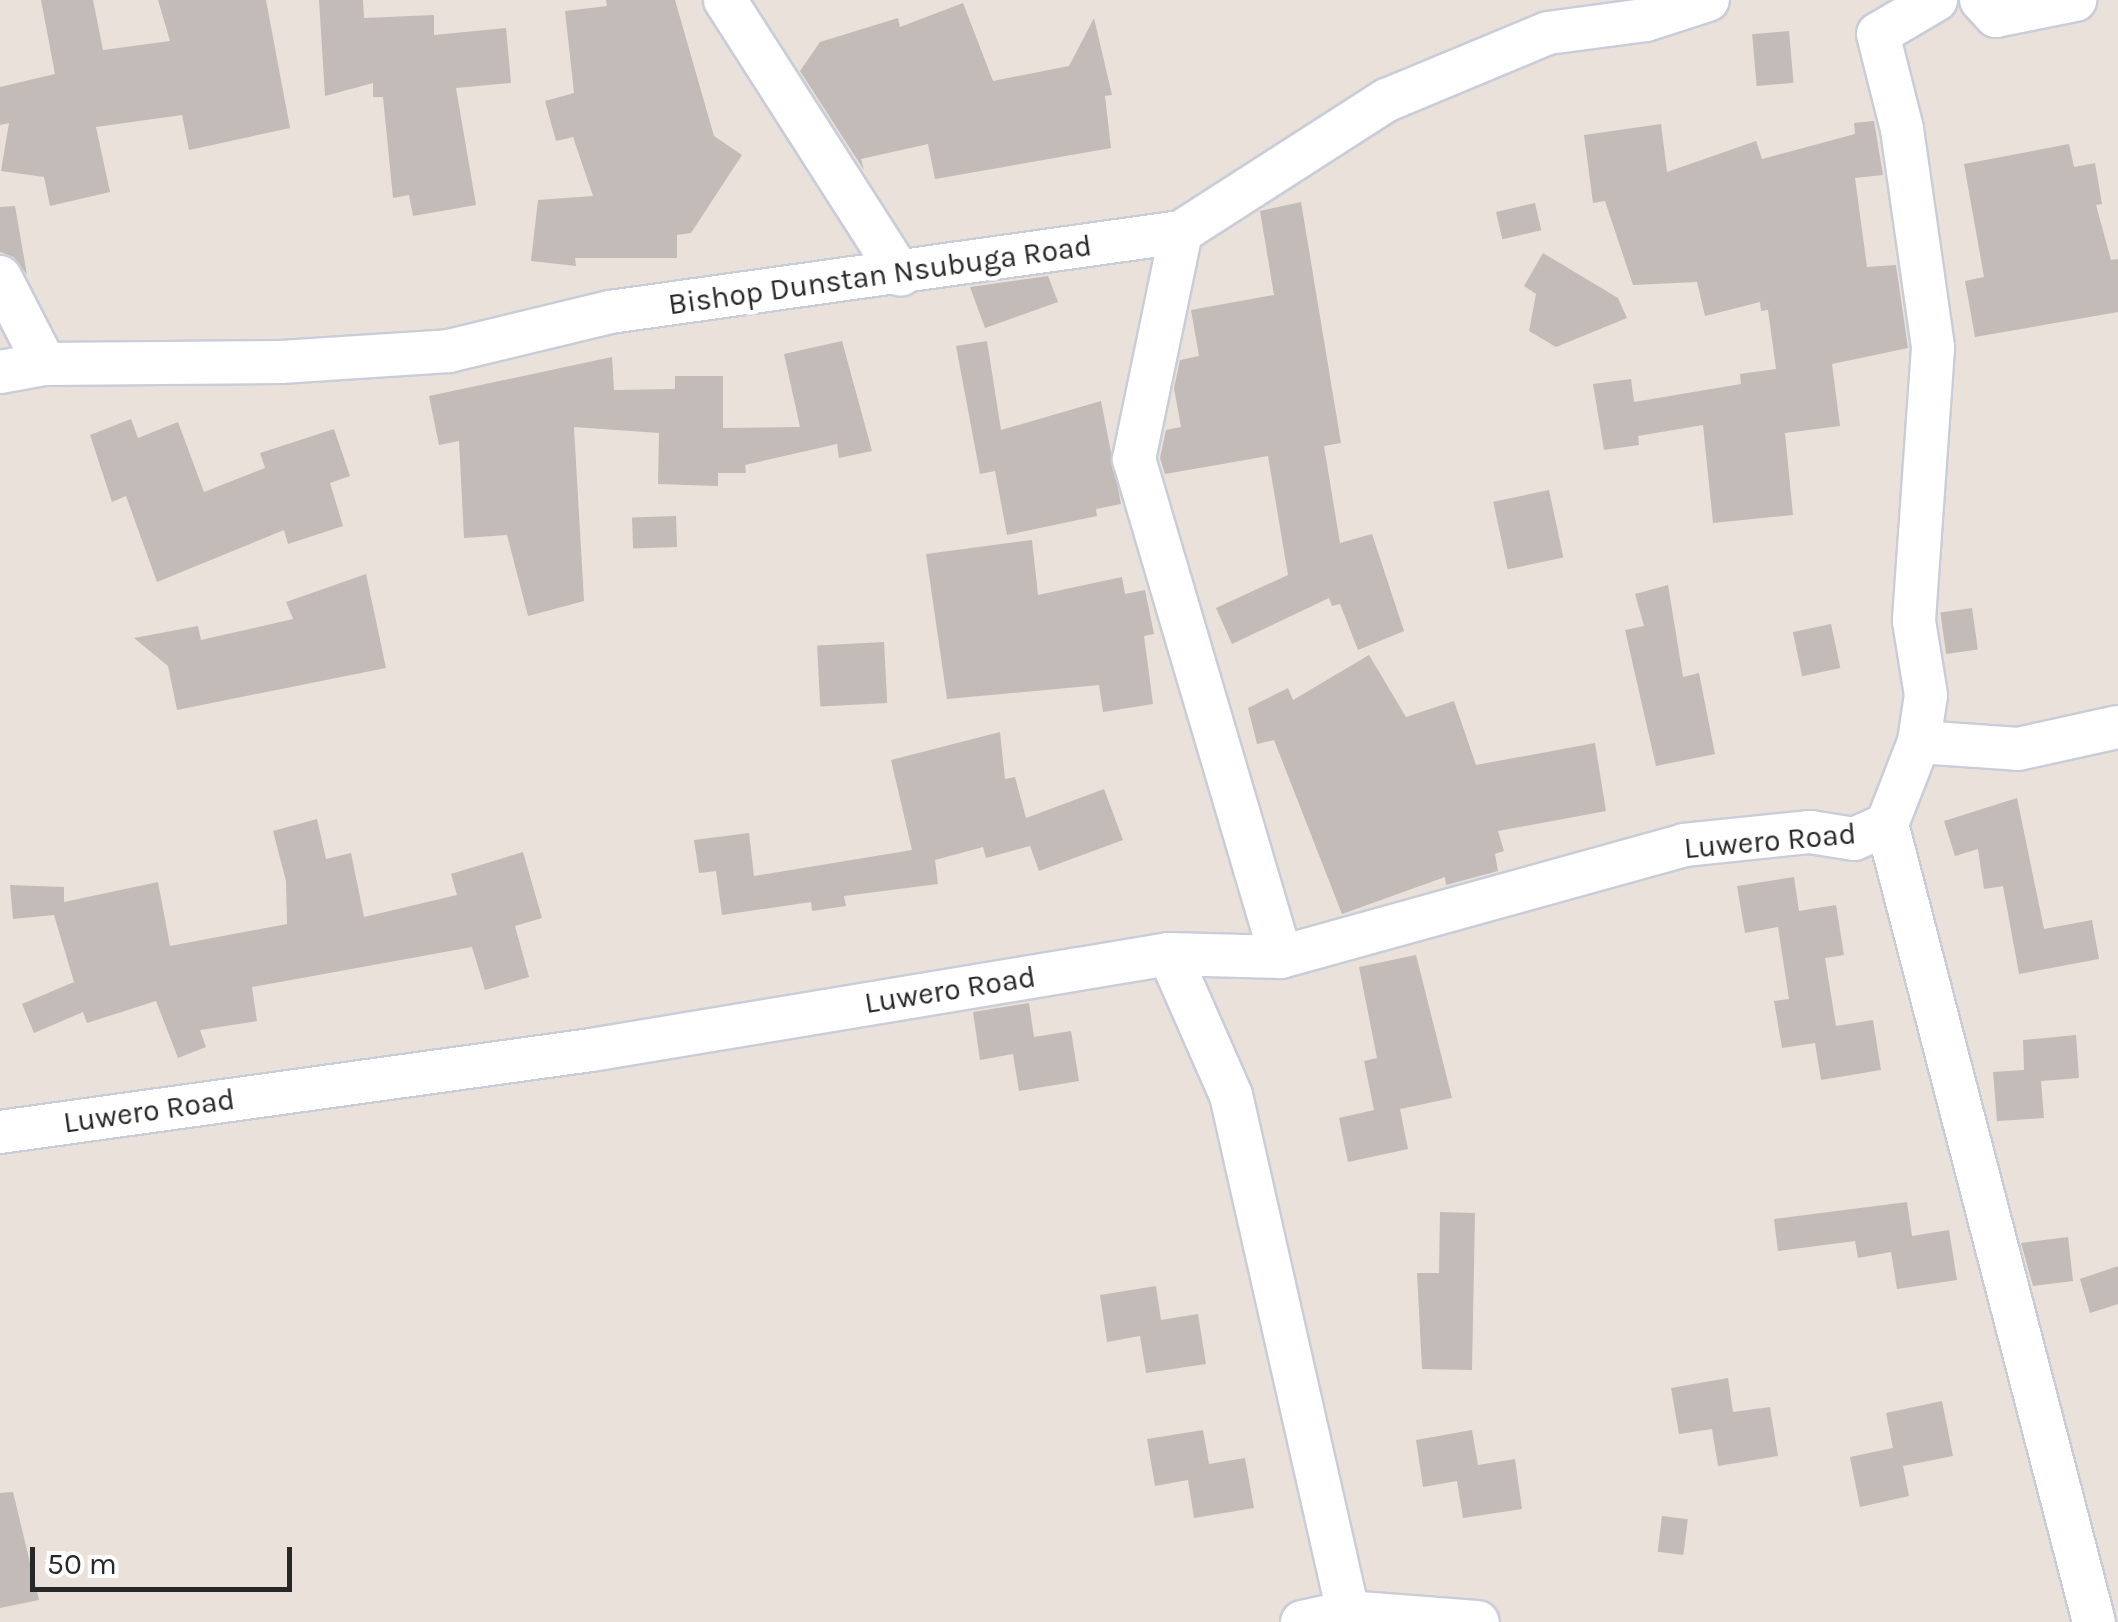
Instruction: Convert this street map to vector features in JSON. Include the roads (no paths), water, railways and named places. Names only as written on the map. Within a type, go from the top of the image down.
[{"type":"street","points":[[724,0],[901,275]]},
{"type":"street","name":"Bishop Dunstan Nsubuga Road","points":[[0,372],[45,364],[282,362],[449,351],[610,312],[901,275],[1181,232],[1387,100],[1548,33],[1646,20],[1708,0]]},
{"type":"street","points":[[1936,0],[1878,34],[1902,129],[1933,348],[1914,621],[1926,695],[1919,742],[1887,824],[2094,1622]]},
{"type":"street","points":[[1981,0],[1996,16],[2074,0]]},
{"type":"street","points":[[1181,232],[1134,460],[1281,956]]},
{"type":"street","points":[[0,277],[45,364]]},
{"type":"street","points":[[1919,742],[2018,749],[2118,727]]},
{"type":"street","name":"Luwero Road","points":[[0,1132],[591,1050],[1170,954],[1281,956],[1684,845],[1810,832],[1854,840],[1887,824]]},
{"type":"street","points":[[1170,954],[1231,1095],[1348,1612]]},
{"type":"street","points":[[1302,1622],[1348,1612],[1478,1622]]}]
